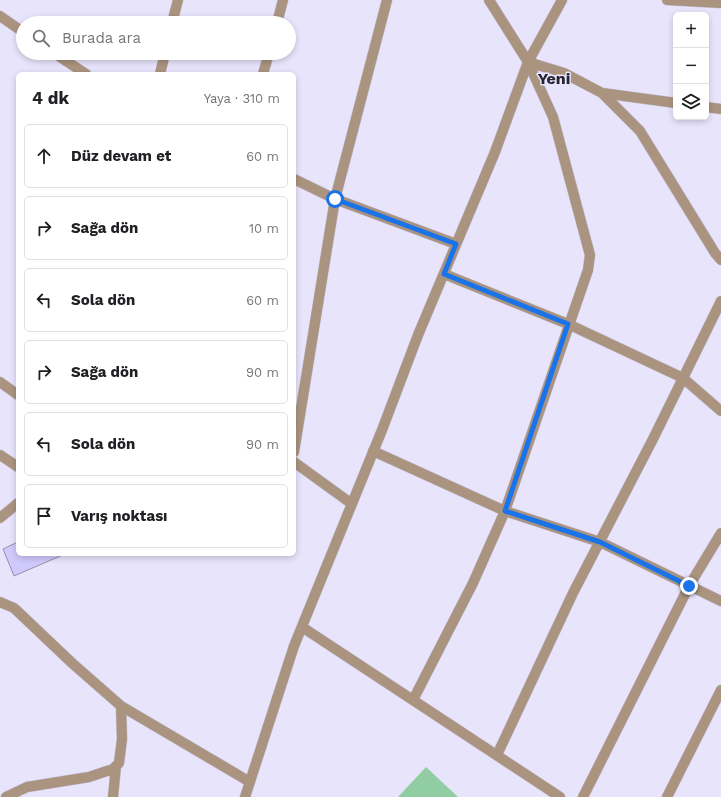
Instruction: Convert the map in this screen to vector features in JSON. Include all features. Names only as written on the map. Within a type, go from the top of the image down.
[{"type":"street","points":[[174,16],[178,0]]},
{"type":"street","points":[[279,16],[283,0]]},
{"type":"street","points":[[296,440],[335,199],[387,0]]},
{"type":"street","points":[[413,700],[473,583],[505,511],[568,324],[588,270],[590,255],[553,117],[528,62],[489,0]]},
{"type":"street","points":[[245,797],[294,646],[352,504],[418,335],[495,152],[528,62],[562,0]]},
{"type":"street","points":[[667,0],[721,3]]},
{"type":"street","points":[[0,16],[16,27]]},
{"type":"street","points":[[65,60],[83,72]]},
{"type":"street","points":[[160,72],[163,60]]},
{"type":"street","points":[[264,72],[267,60]]},
{"type":"street","points":[[528,62],[564,73],[602,93],[640,131],[715,253],[721,260]]},
{"type":"street","points":[[602,93],[673,103]]},
{"type":"street","points":[[709,107],[721,109]]},
{"type":"street","points":[[296,180],[335,199],[456,244]]},
{"type":"street","points":[[444,274],[568,324],[683,378],[721,411]]},
{"type":"street","points":[[497,755],[573,593],[653,438],[721,301]]},
{"type":"street","points":[[0,382],[16,394]]},
{"type":"street","points":[[373,451],[505,511],[600,542],[721,601]]},
{"type":"street","points":[[0,455],[16,466]]},
{"type":"street","points":[[296,463],[352,504]]},
{"type":"street","points":[[0,518],[16,504]]},
{"type":"street","points":[[583,797],[689,586],[721,533]]},
{"type":"street","points":[[0,602],[14,608],[72,663],[121,706],[250,782]]},
{"type":"street","points":[[302,627],[560,797]]},
{"type":"street","points":[[667,797],[721,690]]},
{"type":"street","points":[[6,797],[28,787],[89,777],[113,769],[119,763],[122,739],[121,706]]},
{"type":"street","points":[[113,797],[116,766]]},
{"type":"green space","points":[[426,767],[458,797],[398,797]]},
{"type":"building","points":[[16,543],[16,556],[60,556],[14,576],[3,549]]},
{"type":"district","name":"Yeni","points":[[554,78]]},
{"type":"route","points":[[335,199],[456,244],[444,274],[568,324],[505,511],[600,542],[689,586]]}]
